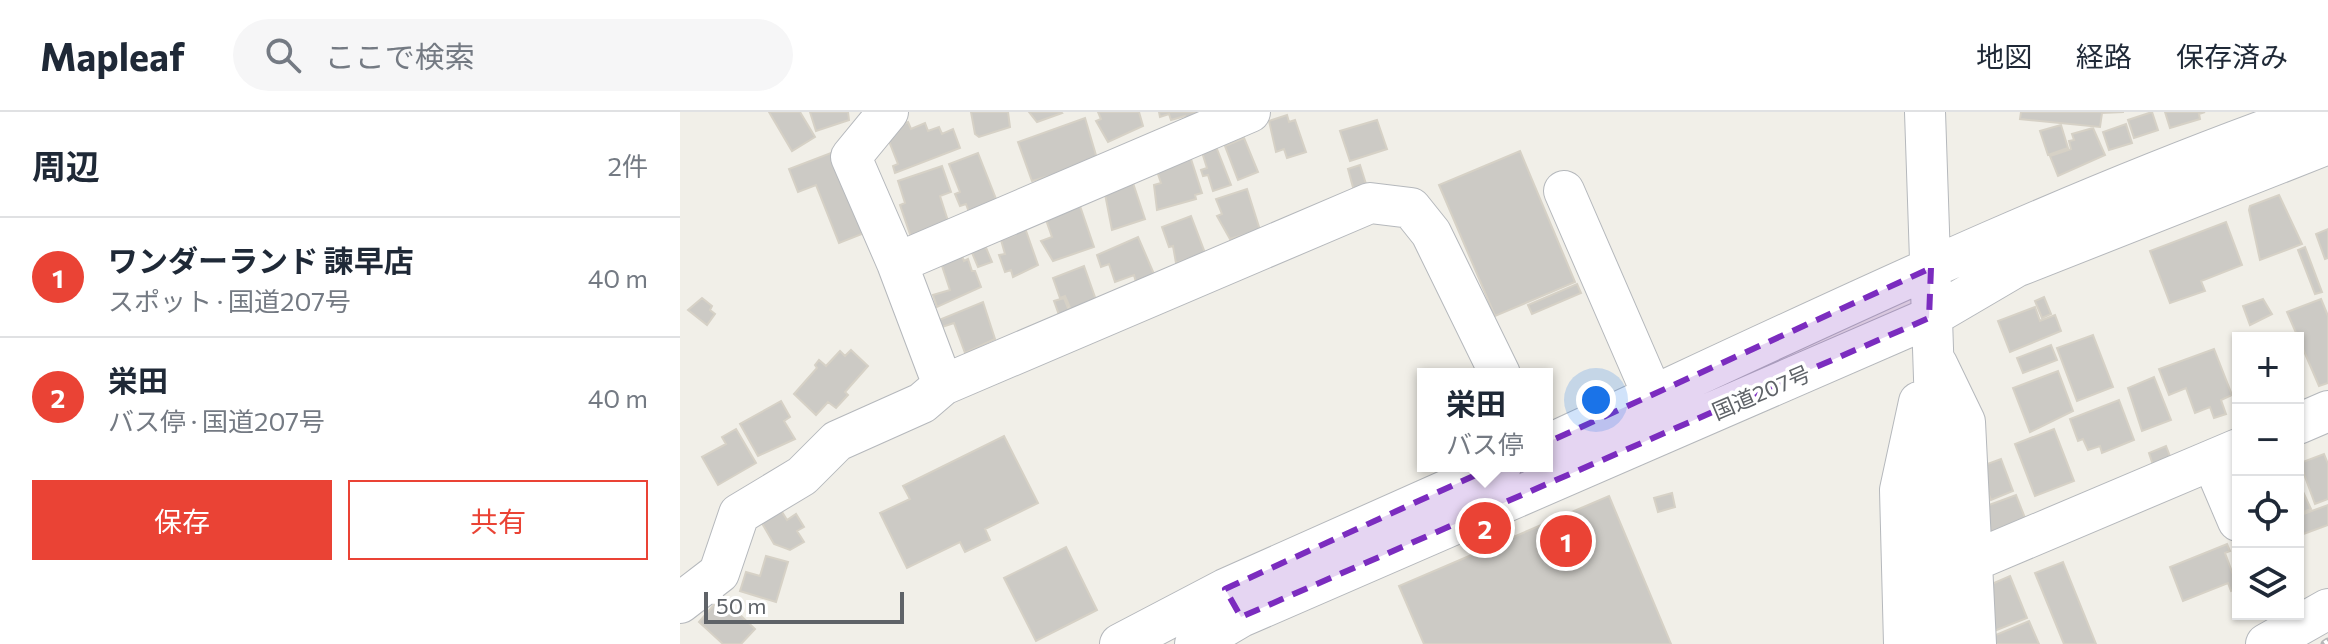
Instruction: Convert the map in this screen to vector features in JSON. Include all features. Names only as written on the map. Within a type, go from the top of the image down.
[{"type":"street","points":[[888,112],[851,157],[897,263],[943,385]]},
{"type":"street","points":[[897,263],[1250,112]]},
{"type":"street","points":[[1925,112],[1931,268],[1930,334],[1943,644]]},
{"type":"street","points":[[1553,442],[1931,268],[2192,155],[2315,112]]},
{"type":"street","name":"国道207号","points":[[1195,644],[1240,617],[1930,334],[2016,267],[2328,144]]},
{"type":"street","points":[[1564,191],[1653,396]]},
{"type":"street","points":[[680,603],[719,573],[739,514],[802,476],[837,441],[922,403],[943,385],[1370,203],[1411,208],[1431,233],[1497,368]]},
{"type":"street","points":[[1930,334],[1965,422],[1976,644]]},
{"type":"street","points":[[1904,644],[1900,490],[1930,334]]},
{"type":"street","points":[[2304,421],[2328,411]]},
{"type":"street","points":[[1971,562],[2225,455],[2232,491]]},
{"type":"street","points":[[1120,644],[1240,617],[1491,472]]},
{"type":"street","points":[[2277,630],[2328,609]]},
{"type":"highlighted area","points":[[1931,268],[1929,318],[1241,617],[1225,589]]},
{"type":"building","points":[[769,112],[800,112],[815,137],[792,151]]},
{"type":"building","points":[[810,112],[848,112],[849,120],[816,131]]},
{"type":"building","points":[[971,112],[1008,112],[1010,127],[979,137],[975,134]]},
{"type":"building","points":[[1029,112],[1061,112],[1062,113],[1037,122]]},
{"type":"building","points":[[1098,112],[1139,112],[1143,126],[1108,142],[1096,121],[1101,119]]},
{"type":"building","points":[[1159,112],[1204,112],[1188,123],[1185,116],[1171,120],[1169,114],[1160,117]]},
{"type":"building","points":[[2021,112],[2124,112],[2102,113],[2100,127],[2020,119]]},
{"type":"building","points":[[2152,112],[2158,130],[2134,138],[2128,120]]},
{"type":"building","points":[[2165,112],[2205,112],[2199,114],[2200,119],[2170,128]]},
{"type":"building","points":[[1287,115],[1289,122],[1295,120],[1306,152],[1287,158],[1284,149],[1276,152],[1269,121]]},
{"type":"building","points":[[1085,118],[1098,162],[1032,181],[1018,142]]},
{"type":"building","points":[[1377,120],[1387,149],[1350,161],[1340,131]]},
{"type":"building","points":[[908,122],[911,129],[925,123],[928,131],[939,127],[942,134],[953,129],[960,148],[895,173],[893,166],[898,164],[885,131]]},
{"type":"building","points":[[2126,124],[2132,143],[2109,150],[2103,132]]},
{"type":"building","points":[[2061,125],[2068,148],[2048,155],[2040,131]]},
{"type":"building","points":[[2093,128],[2105,155],[2058,176],[2050,156],[2071,149],[2069,141],[2074,140],[2072,134]]},
{"type":"building","points":[[1244,138],[1258,172],[1238,180],[1225,146]]},
{"type":"building","points":[[1215,144],[1231,185],[1213,191],[1208,175],[1203,176],[1201,170],[1207,168],[1201,149]]},
{"type":"building","points":[[1520,151],[1575,282],[1495,316],[1439,185]]},
{"type":"building","points":[[831,153],[867,232],[839,243],[816,185],[798,192],[789,169]]},
{"type":"building","points":[[978,153],[998,204],[970,215],[966,204],[960,206],[955,194],[960,192],[949,164]]},
{"type":"building","points":[[1191,159],[1202,193],[1195,195],[1196,199],[1157,210],[1154,185],[1161,183],[1157,171]]},
{"type":"building","points":[[1360,165],[1367,187],[1354,191],[1348,169]]},
{"type":"building","points":[[942,166],[951,192],[940,196],[949,224],[911,237],[900,205],[905,203],[898,181]]},
{"type":"building","points":[[1132,180],[1145,219],[1112,230],[1104,189]]},
{"type":"building","points":[[1247,189],[1260,230],[1230,239],[1217,216],[1222,214],[1216,199]]},
{"type":"building","points":[[2279,195],[2302,244],[2260,260],[2250,206]]},
{"type":"building","points":[[1080,206],[1094,247],[1053,261],[1041,241],[1052,237],[1045,217]]},
{"type":"building","points":[[1191,216],[1205,253],[1176,263],[1173,246],[1169,247],[1162,227]]},
{"type":"building","points":[[2226,222],[2242,265],[2201,281],[2205,291],[2170,303],[2150,251]]},
{"type":"building","points":[[1024,225],[1038,265],[1013,277],[1011,270],[1005,272],[999,255],[1005,254],[1001,240],[1015,235],[1013,229]]},
{"type":"building","points":[[2328,229],[2328,258],[2325,259],[2316,234]]},
{"type":"building","points":[[1138,237],[1154,274],[1136,282],[1134,275],[1115,282],[1109,264],[1101,267],[1097,255]]},
{"type":"building","points":[[984,243],[992,262],[978,267],[970,248]]},
{"type":"building","points":[[2305,247],[2322,292],[2315,294],[2298,250]]},
{"type":"building","points":[[962,256],[964,261],[968,259],[981,287],[937,307],[933,295],[950,290],[941,263]]},
{"type":"building","points":[[1084,266],[1096,300],[1071,310],[1065,296],[1060,298],[1053,278]]},
{"type":"building","points":[[1577,284],[1581,293],[1532,314],[1528,305]]},
{"type":"building","points":[[2044,297],[2051,314],[2042,318],[2035,301]]},
{"type":"building","points":[[702,298],[712,306],[710,310],[715,314],[707,325],[688,310]]},
{"type":"building","points":[[1064,298],[1069,311],[1059,315],[1054,301]]},
{"type":"building","points":[[2263,299],[2272,314],[2250,325],[2243,306]]},
{"type":"building","points":[[2321,299],[2328,316],[2328,383],[2319,386],[2304,351],[2304,332],[2296,332],[2287,312]]},
{"type":"building","points":[[983,302],[995,339],[965,353],[954,323],[942,327],[939,320]]},
{"type":"building","points":[[2035,307],[2040,321],[2055,315],[2061,331],[2010,352],[1998,321]]},
{"type":"building","points":[[2093,335],[2113,387],[2077,401],[2057,348]]},
{"type":"building","points":[[2051,345],[2057,360],[2023,373],[2017,358]]},
{"type":"building","points":[[2214,349],[2232,395],[2221,400],[2226,414],[2214,418],[2210,407],[2195,413],[2186,388],[2169,395],[2159,369]]},
{"type":"building","points":[[851,350],[868,366],[845,392],[848,395],[836,408],[828,402],[816,415],[794,394],[817,368],[815,365],[819,360],[826,366],[840,351],[845,356]]},
{"type":"building","points":[[2058,371],[2073,411],[2030,432],[2013,388]]},
{"type":"building","points":[[2154,377],[2171,420],[2142,431],[2128,388]]},
{"type":"building","points":[[2119,400],[2134,440],[2102,453],[2100,446],[2088,450],[2083,439],[2078,441],[2070,419]]},
{"type":"building","points":[[781,401],[790,417],[784,421],[795,439],[758,456],[740,424]]},
{"type":"building","points":[[736,429],[756,463],[718,485],[702,457],[726,444],[722,437]]},
{"type":"building","points":[[2054,429],[2074,481],[2035,496],[2015,444]]},
{"type":"building","points":[[1004,436],[1038,503],[985,529],[990,540],[965,552],[960,542],[907,568],[880,513],[910,499],[903,486]]},
{"type":"building","points":[[2166,446],[2173,464],[2155,471],[2149,453]]},
{"type":"building","points":[[2324,454],[2328,464],[2328,499],[2315,504],[2304,474],[2304,462]]},
{"type":"building","points":[[2001,459],[2013,491],[1991,500],[1979,467]]},
{"type":"building","points":[[1672,493],[1675,507],[1658,512],[1654,498]]},
{"type":"building","points":[[2304,494],[2311,509],[2304,512]]},
{"type":"building","points":[[2016,495],[2029,528],[1981,541],[1981,508]]},
{"type":"building","points":[[1609,496],[1671,644],[1424,644],[1399,586]]},
{"type":"building","points":[[2328,505],[2328,525],[2304,534],[2304,514]]},
{"type":"building","points":[[779,507],[787,520],[796,514],[804,527],[797,531],[804,542],[790,550],[774,544],[759,518]]},
{"type":"building","points":[[2227,544],[2230,551],[2225,553],[2232,572],[2232,591],[2228,583],[2183,601],[2170,567]]},
{"type":"building","points":[[1066,547],[1097,610],[1036,641],[1004,578]]},
{"type":"building","points":[[766,556],[788,562],[776,602],[740,591],[746,572],[760,576]]},
{"type":"building","points":[[2063,562],[2096,644],[2064,644],[2035,573]]},
{"type":"building","points":[[2010,576],[2027,618],[1989,633],[1985,587]]},
{"type":"building","points":[[721,597],[755,629],[741,644],[723,644],[699,622]]},
{"type":"building","points":[[2029,621],[2039,644],[1984,644],[1984,640]]},
{"type":"place","name":"栄田","points":[[1485,528]]},
{"type":"place","name":"ワンダーランド 諫早店","points":[[1566,541]]}]
